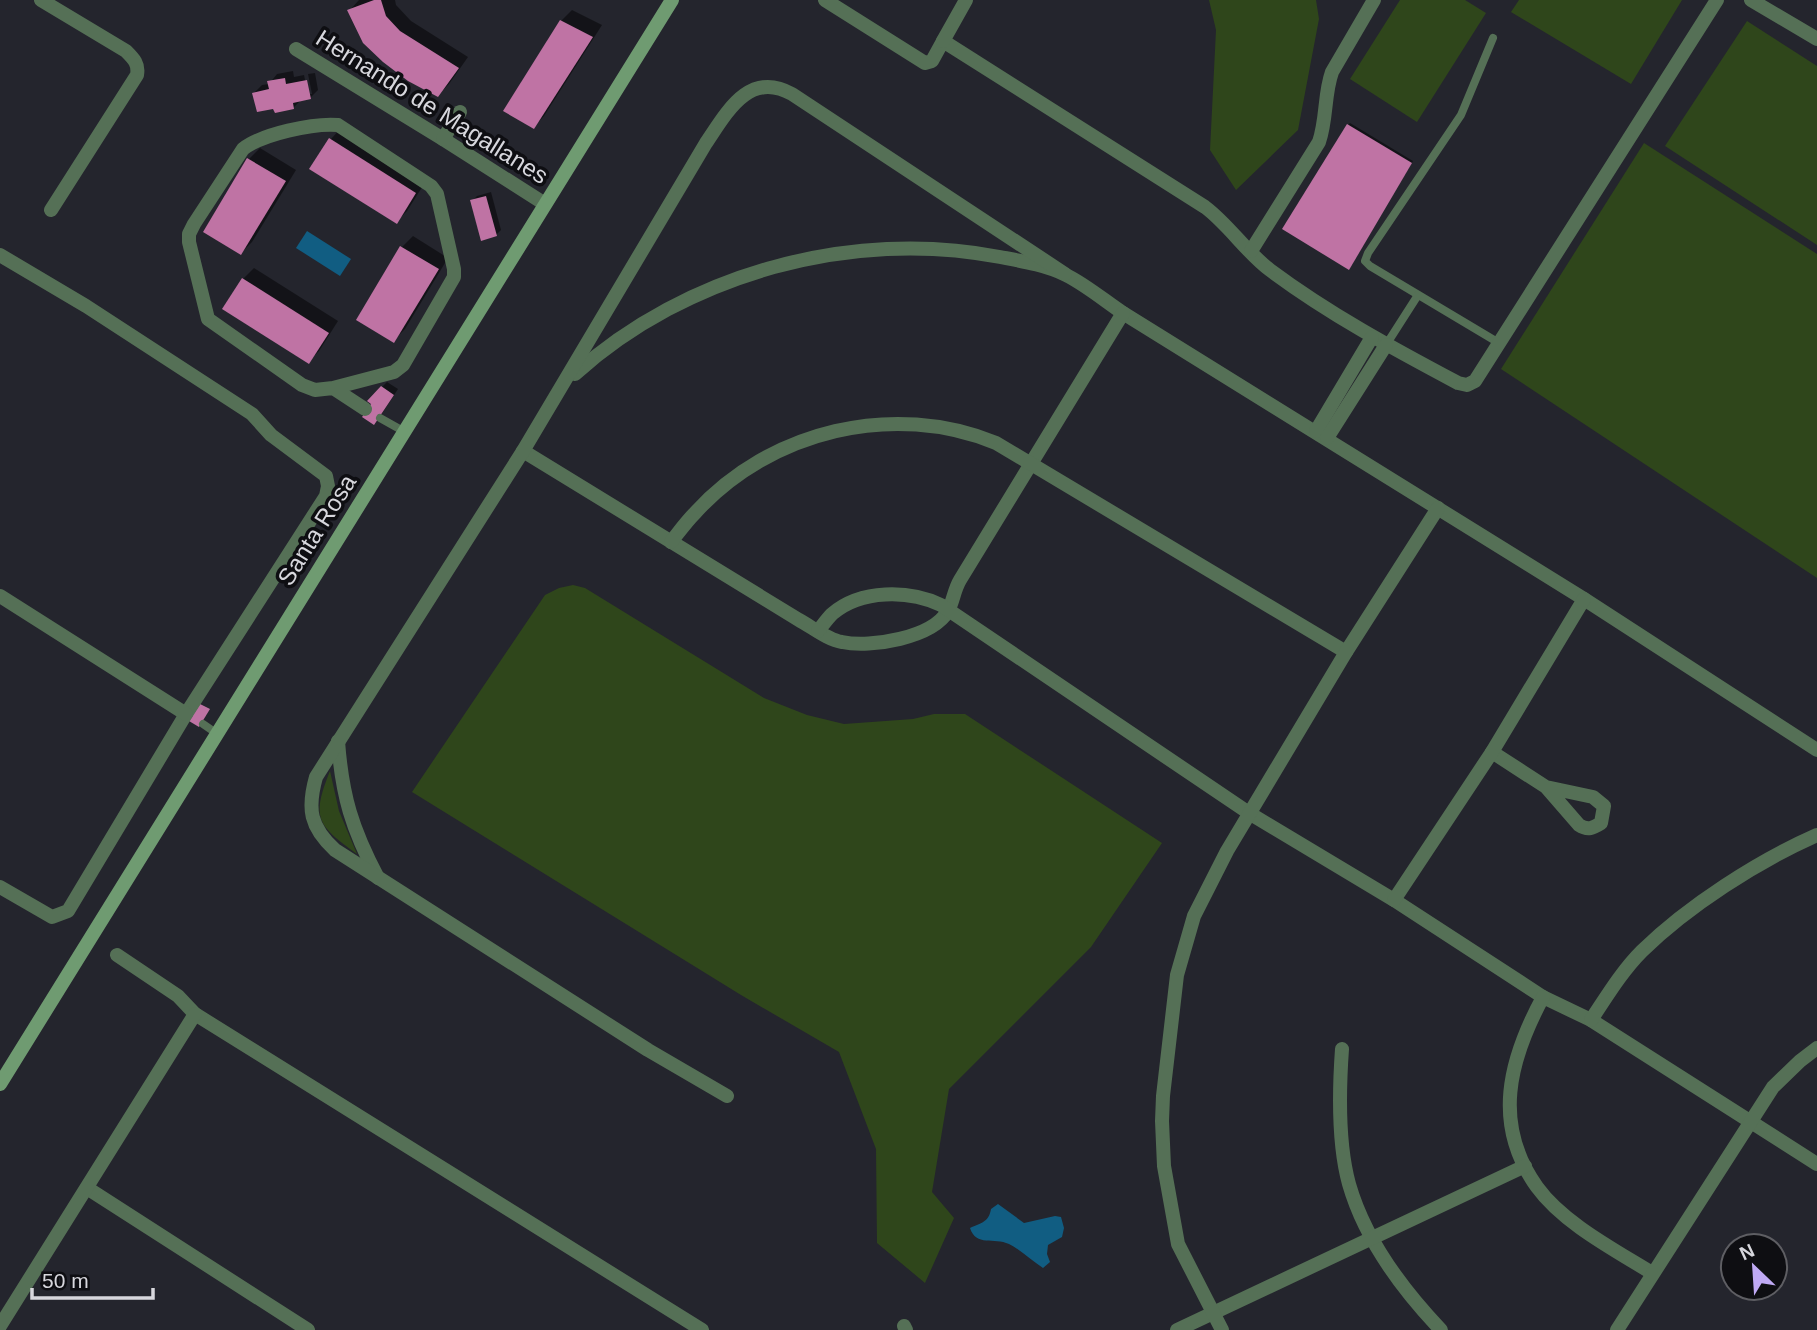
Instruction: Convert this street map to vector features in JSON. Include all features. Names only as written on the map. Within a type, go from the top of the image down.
[{"type":"street","points":[[41,0],[126,51],[135,60],[138,68],[137,75],[51,211]]},
{"type":"street","name":"Santa Rosa","points":[[0,1084],[672,0]]},
{"type":"street","points":[[825,0],[925,63],[932,61],[966,0]]},
{"type":"street","points":[[1251,251],[1319,142],[1332,72],[1374,0]]},
{"type":"street","points":[[943,41],[1205,207],[1219,217],[1269,269],[1372,337],[1458,383],[1467,385],[1475,381],[1717,0]]},
{"type":"street","points":[[1751,0],[1817,39]]},
{"type":"street","name":"Hernando de Magallanes","points":[[296,48],[545,204]]},
{"type":"street","points":[[727,1096],[648,1050],[335,850],[319,834],[312,817],[310,797],[316,776],[523,451],[706,143],[728,111],[746,93],[768,85],[782,88],[792,94],[1123,313],[1584,599],[1817,750]]},
{"type":"street","points":[[443,139],[460,112]]},
{"type":"street","points":[[333,388],[394,372],[403,365],[454,277],[454,269],[437,194],[430,186],[338,125],[325,124],[254,141],[243,149],[194,225],[189,234],[189,242],[208,319],[302,385],[315,390],[333,388],[365,409]]},
{"type":"street","points":[[563,385],[617,340],[669,309],[748,275],[800,262],[842,253],[896,248],[939,249],[975,252],[1023,261],[1065,274]]},
{"type":"street","points":[[0,255],[86,306],[252,414],[271,435],[326,476],[328,486],[326,496],[186,714],[68,911],[52,917],[0,887]]},
{"type":"street","points":[[523,451],[818,631],[841,642],[884,641],[923,631],[938,622],[948,610],[955,589],[1123,313]]},
{"type":"street","points":[[1322,435],[1372,337]]},
{"type":"street","points":[[1322,435],[1386,345]]},
{"type":"street","points":[[671,542],[696,512],[725,485],[784,448],[830,431],[873,425],[935,425],[971,433],[996,443],[1346,652]]},
{"type":"street","points":[[1222,1330],[1178,1244],[1164,1166],[1163,1096],[1177,975],[1204,897],[1249,813],[1346,652],[1438,508]]},
{"type":"street","points":[[818,631],[839,610],[872,597],[897,594],[927,598],[1249,813],[1394,900],[1544,997],[1591,1020],[1817,1164]]},
{"type":"street","points":[[0,596],[186,714]]},
{"type":"street","points":[[1394,900],[1492,752],[1584,599]]},
{"type":"street","points":[[338,741],[341,778],[352,823],[379,879]]},
{"type":"street","points":[[1492,752],[1546,787]]},
{"type":"street","points":[[1591,1020],[1622,974],[1642,951],[1676,923],[1758,866],[1817,835]]},
{"type":"street","points":[[117,955],[178,996],[195,1014],[702,1330]]},
{"type":"street","points":[[1544,997],[1530,1022],[1513,1071],[1509,1119],[1514,1143],[1538,1188],[1573,1221],[1653,1273]]},
{"type":"street","points":[[0,1326],[195,1014]]},
{"type":"street","points":[[1617,1330],[1773,1087],[1800,1060],[1817,1048]]},
{"type":"street","points":[[1342,1049],[1339,1083],[1345,1159],[1355,1202],[1399,1281],[1441,1330]]},
{"type":"street","points":[[1177,1330],[1525,1166]]},
{"type":"street","points":[[87,1188],[308,1330]]},
{"type":"lane","points":[[1493,38],[1461,115],[1368,253],[1366,261],[1370,267],[1499,343]]},
{"type":"lane","points":[[1386,345],[1418,295]]},
{"type":"lane","points":[[380,418],[405,432]]},
{"type":"lane","points":[[204,724],[216,733]]},
{"type":"green space","points":[[1209,0],[1316,0],[1319,19],[1298,130],[1236,190],[1210,150],[1216,30]]},
{"type":"green space","points":[[1400,0],[1465,0],[1486,13],[1417,122],[1350,79]]},
{"type":"green space","points":[[1519,0],[1682,0],[1631,84],[1511,12]]},
{"type":"green space","points":[[1747,21],[1817,66],[1817,245],[1665,146]]},
{"type":"green space","points":[[1644,143],[1817,254],[1817,578],[1501,369]]},
{"type":"green space","points":[[573,585],[585,588],[764,698],[807,715],[844,724],[913,719],[934,714],[965,714],[1162,843],[1091,947],[949,1089],[932,1192],[954,1218],[925,1283],[877,1243],[876,1149],[839,1052],[741,995],[412,792],[545,595]]},
{"type":"green space","points":[[330,771],[339,811],[357,854],[333,835],[321,819],[321,800]]},
{"type":"water","points":[[307,231],[351,259],[340,276],[296,248]]},
{"type":"water","points":[[998,1204],[1024,1223],[1061,1217],[1064,1228],[1062,1237],[1048,1245],[1050,1262],[1043,1268],[1009,1244],[981,1240],[973,1234],[970,1228],[986,1219],[991,1209]]},
{"type":"building","points":[[381,0],[386,16],[400,31],[459,68],[438,97],[408,81],[363,43],[347,10]]},
{"type":"building","points":[[560,20],[593,37],[534,129],[503,111]]},
{"type":"building","points":[[285,78],[286,84],[307,80],[311,99],[293,103],[294,109],[275,113],[273,109],[257,112],[252,93],[269,89],[267,81]]},
{"type":"building","points":[[1347,124],[1412,163],[1349,270],[1282,229]]},
{"type":"building","points":[[329,138],[416,193],[397,224],[309,169]]},
{"type":"building","points":[[247,158],[286,181],[241,255],[203,232]]},
{"type":"building","points":[[486,196],[497,236],[481,241],[470,200]]},
{"type":"building","points":[[400,246],[439,269],[394,343],[356,320]]},
{"type":"building","points":[[242,278],[329,333],[309,364],[222,309]]},
{"type":"building","points":[[381,386],[394,395],[374,425],[362,417],[371,404],[367,401]]},
{"type":"building","points":[[200,704],[210,709],[199,727],[189,721]]}]
